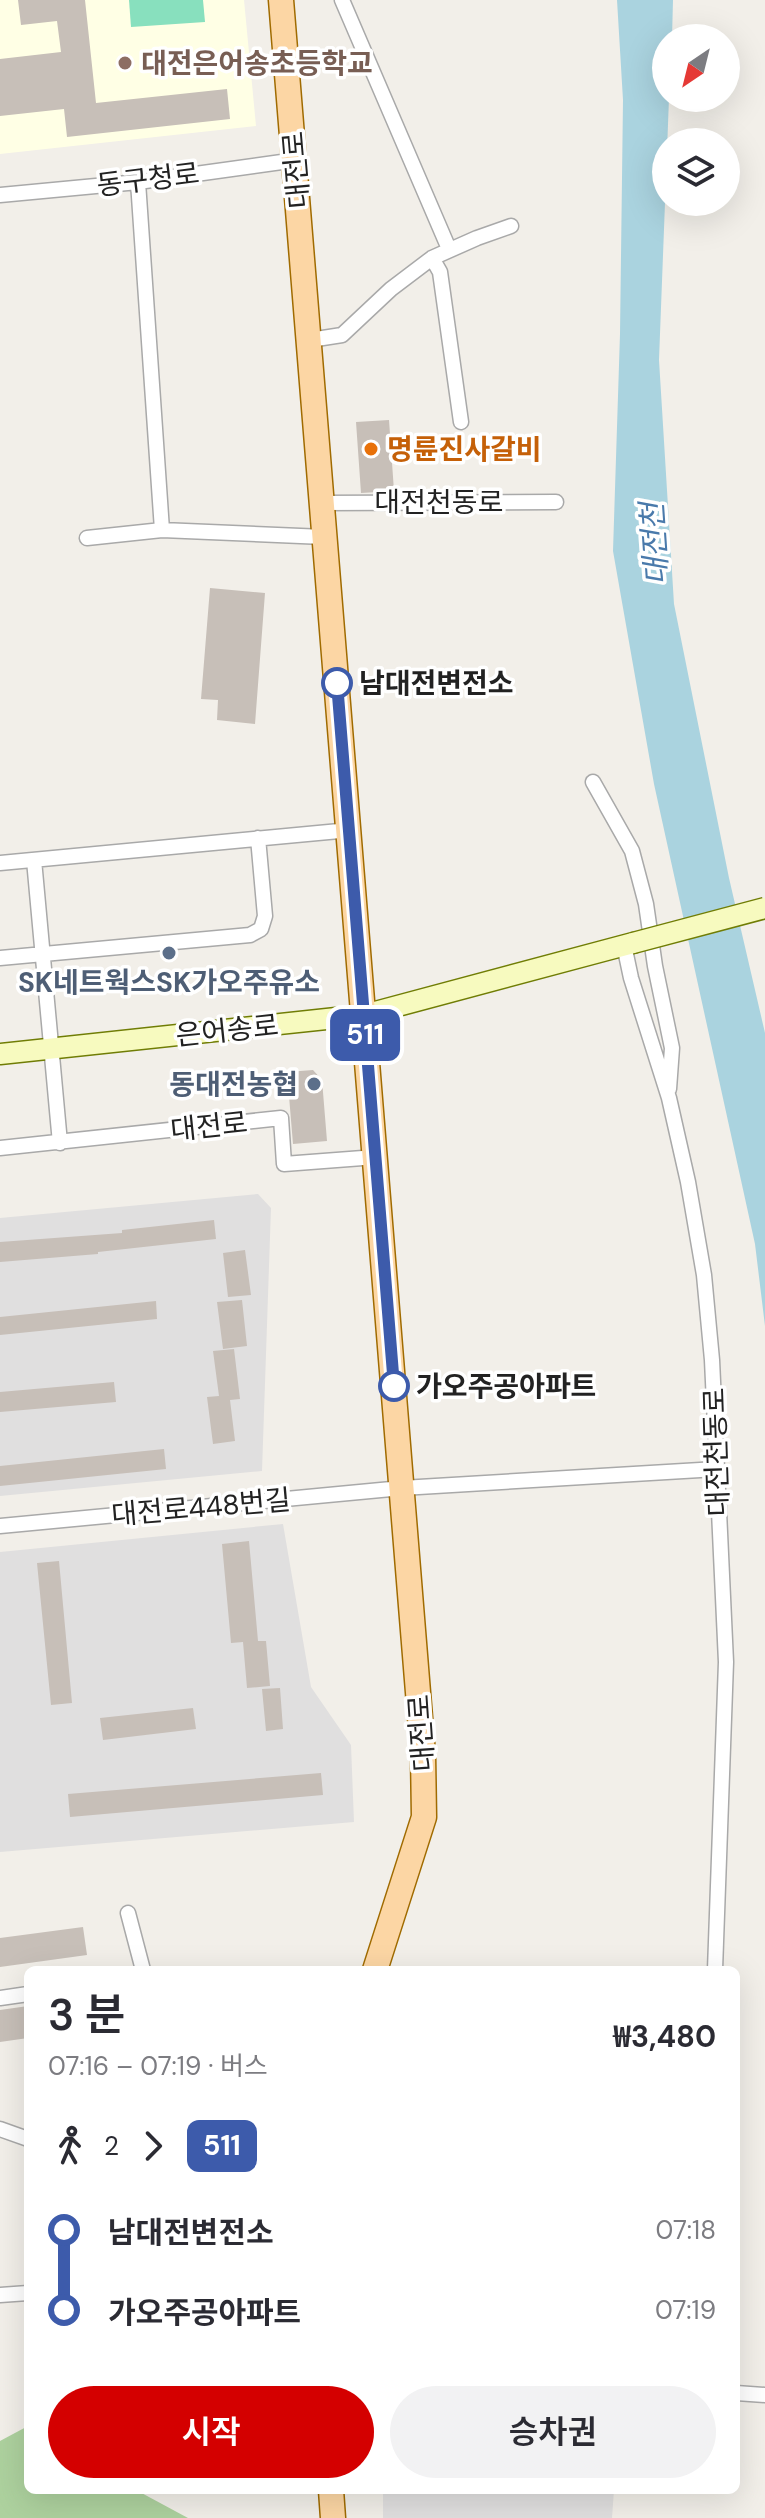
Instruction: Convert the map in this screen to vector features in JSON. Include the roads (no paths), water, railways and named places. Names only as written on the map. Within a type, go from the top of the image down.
[{"type":"main road","name":"대전로","points":[[281,0],[423,1754],[424,1817],[376,1966]]},
{"type":"main road","name":"은어송로","points":[[0,1054],[364,1015],[765,908]]},
{"type":"main road","points":[[331,2494],[333,2518]]},
{"type":"street","points":[[342,0],[449,249]]},
{"type":"street","name":"동구청로","points":[[0,195],[138,182],[296,160]]},
{"type":"street","points":[[138,182],[162,530]]},
{"type":"street","points":[[310,340],[342,335],[391,289],[432,258],[511,226]]},
{"type":"street","points":[[432,258],[440,272],[461,422]]},
{"type":"street","name":"대전천동로","points":[[321,503],[556,502]]},
{"type":"street","points":[[87,538],[162,530],[324,537]]},
{"type":"street","points":[[593,782],[632,851],[646,904],[672,1048],[669,1098]]},
{"type":"street","points":[[0,863],[350,830]]},
{"type":"street","points":[[0,958],[250,935],[261,929],[265,916],[258,838]]},
{"type":"street","points":[[34,860],[60,1143]]},
{"type":"street","name":"대전천동로","points":[[628,944],[631,978],[669,1098],[688,1182],[704,1275],[712,1360],[726,1662],[715,1966]]},
{"type":"street","name":"대전로","points":[[0,1148],[281,1118],[284,1164],[376,1157]]},
{"type":"street","points":[[402,1488],[717,1469]]},
{"type":"street","name":"대전로448번길","points":[[0,1526],[402,1488]]},
{"type":"street","points":[[128,1913],[142,1966]]},
{"type":"street","points":[[0,1998],[24,1995]]},
{"type":"street","points":[[0,2129],[24,2138]]},
{"type":"street","points":[[0,2295],[24,2293]]},
{"type":"street","points":[[740,2393],[765,2395]]},
{"type":"water","name":"대전천","points":[[617,0],[673,0],[672,24],[652,24],[652,112],[668,112],[668,128],[652,128],[652,216],[664,216],[659,360],[674,604],[729,878],[765,1033],[765,1326],[755,1244],[654,784],[613,551],[623,100]]},
{"type":"place","name":"대전은어송초등학교","points":[[125,63]]},
{"type":"place","name":"명륜진사갈비","points":[[371,449]]},
{"type":"place","name":"남대전변전소","points":[[337,683]]},
{"type":"place","name":"SK네트웍스SK가오주유소","points":[[169,953]]},
{"type":"place","name":"동대전농협","points":[[314,1084]]},
{"type":"place","name":"가오주공아파트","points":[[394,1386]]}]
